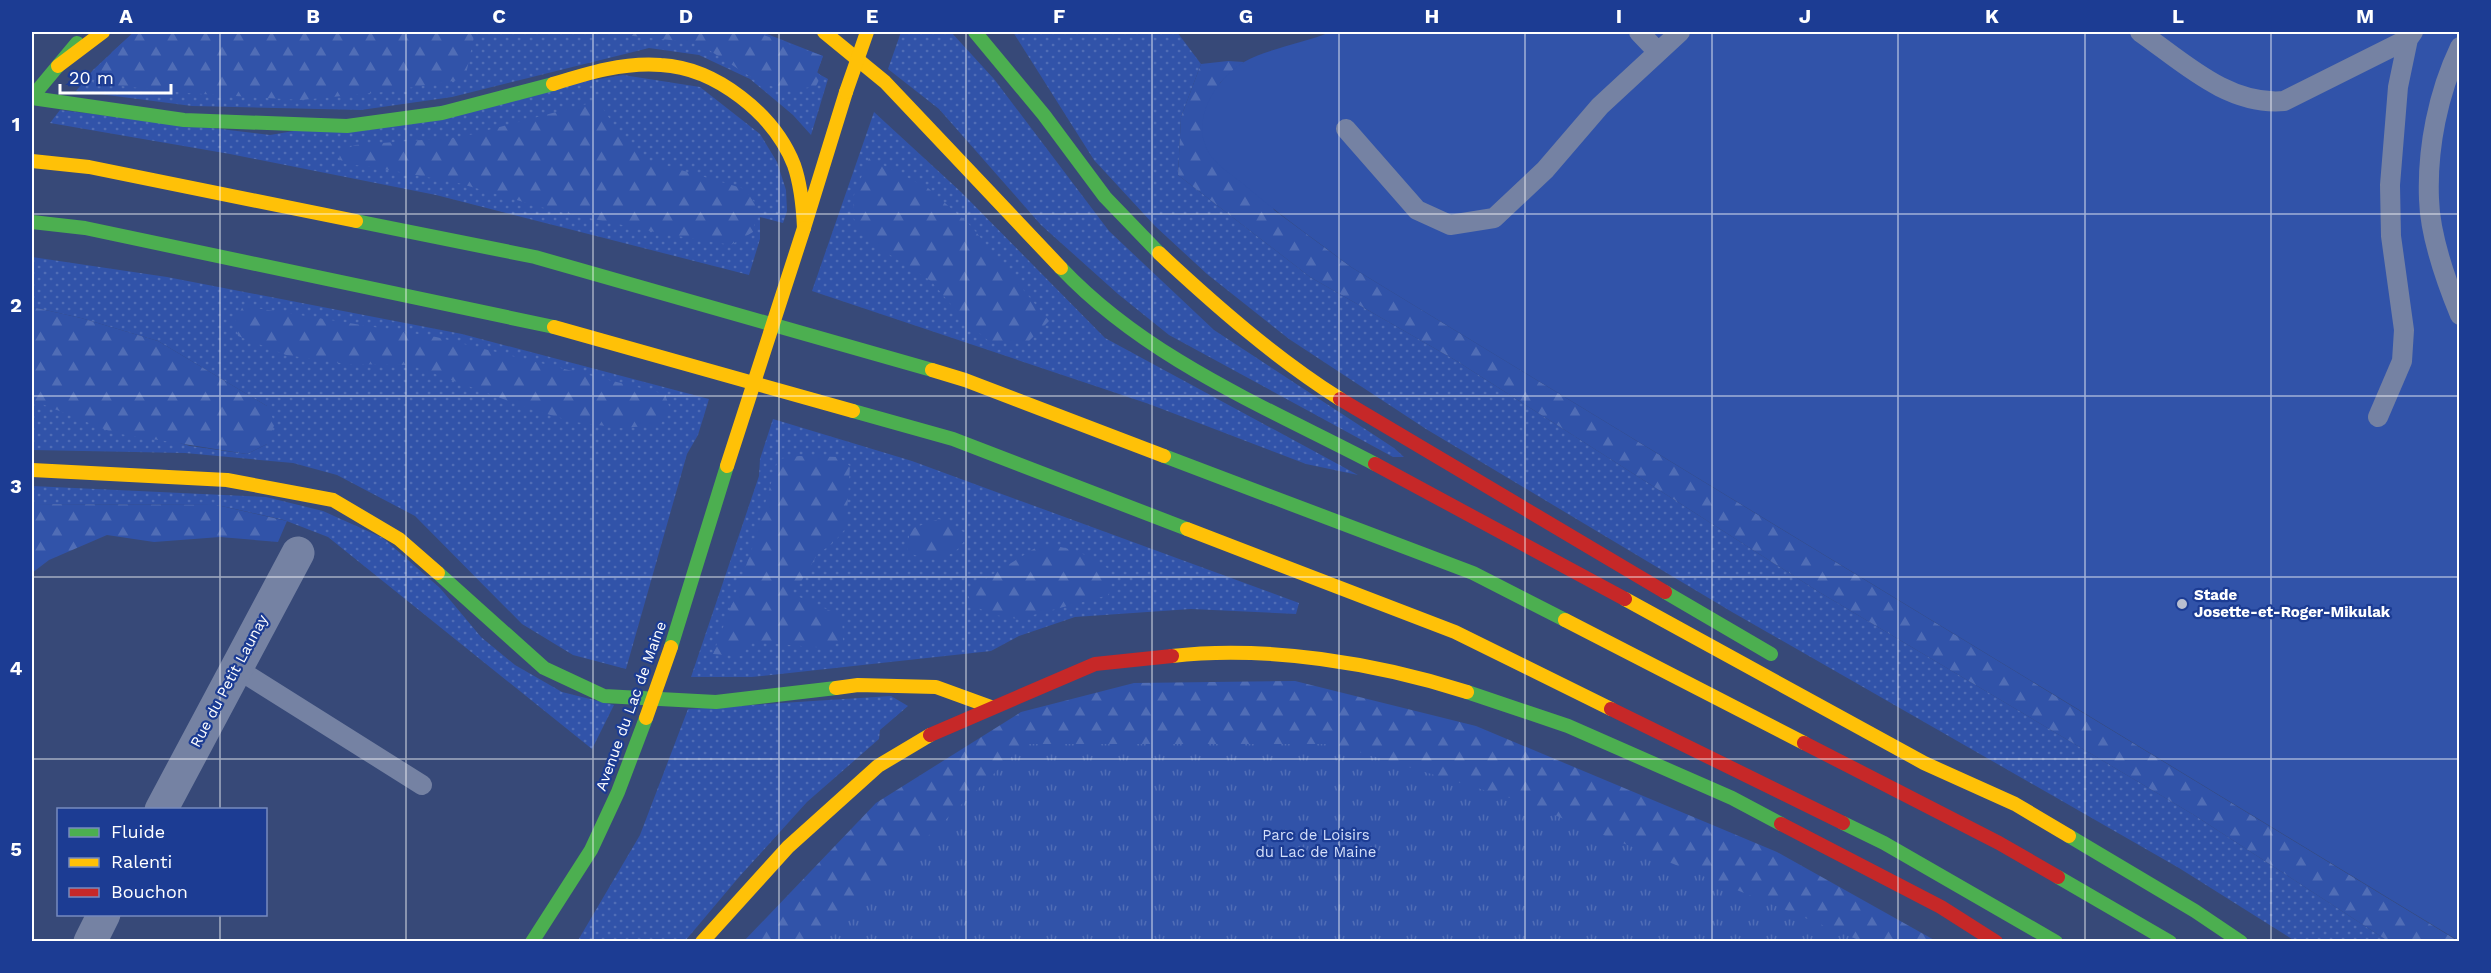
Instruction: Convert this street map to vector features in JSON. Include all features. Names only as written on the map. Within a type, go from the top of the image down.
[{"type":"main road","points":[[32,97],[87,32]]},
{"type":"main road","points":[[58,66],[103,32]]},
{"type":"main road","points":[[824,32],[885,82],[1067,274],[1112,315],[1180,363],[1416,485],[1924,763],[2015,804]]},
{"type":"main road","name":"Avenue du Lac de Maine","points":[[532,942],[591,850],[618,792],[646,718],[867,32]]},
{"type":"main road","points":[[975,32],[1044,115],[1105,197],[1153,247],[1211,301],[1298,372],[1392,431],[1783,661]]},
{"type":"main road","points":[[32,97],[182,120],[346,126],[454,110],[633,63],[672,64],[698,72],[725,86],[770,125],[786,147],[795,167],[801,187],[804,228]]},
{"type":"main road","points":[[32,161],[89,167],[535,257],[965,380],[1473,573],[1999,843],[2170,942]]},
{"type":"main road","points":[[32,222],[86,228],[527,320],[953,439],[1455,632],[1884,843],[2056,942]]},
{"type":"main road","points":[[32,470],[227,480],[333,500],[399,539],[544,668],[604,696],[716,702],[858,685],[936,687],[991,707]]},
{"type":"main road","points":[[702,942],[788,847],[878,766],[937,730],[1095,664],[1204,652],[1321,659],[1420,677],[1568,726],[1731,798],[1941,908],[1996,942]]},
{"type":"main road","points":[[1953,760],[2015,804],[2195,910],[2241,942]]},
{"type":"street","name":"Rue du Petit Launay","points":[[161,808],[298,553]]},
{"type":"lane","points":[[1639,32],[1658,52]]},
{"type":"lane","points":[[1346,129],[1417,210],[1450,225],[1494,218],[1545,170],[1600,106],[1680,32]]},
{"type":"lane","points":[[2140,32],[2225,91],[2266,102],[2284,100],[2411,35]]},
{"type":"lane","points":[[2378,417],[2402,361],[2404,330],[2391,236],[2390,185],[2398,87],[2411,35]]},
{"type":"lane","points":[[2460,47],[2445,78],[2432,143],[2429,200],[2436,241],[2460,315]]},
{"type":"lane","points":[[236,668],[423,785]]},
{"type":"green space","points":[[134,32],[762,32],[823,56],[817,73],[828,79],[811,135],[793,115],[750,79],[699,55],[649,48],[452,97],[361,110],[192,106],[76,91],[93,70]]},
{"type":"green space","points":[[134,32],[475,32],[465,79],[383,92],[301,100],[186,93],[93,83],[112,52]]},
{"type":"green space","points":[[596,32],[755,32],[823,56],[817,72],[821,76],[816,86],[789,91],[760,83],[698,43]]},
{"type":"green space","points":[[901,32],[951,32],[994,79],[1109,231],[1214,330],[1394,448],[1404,457],[1393,457],[1169,335],[1118,294],[1041,225],[939,109],[888,69]]},
{"type":"green space","points":[[1013,32],[1177,32],[1201,64],[1181,117],[1178,175],[1310,277],[1455,360],[1819,592],[2194,815],[2388,941],[2295,941],[2179,868],[1732,612],[1426,429],[1289,339],[1207,274],[1155,226],[1094,160]]},
{"type":"green space","name":"Stade Josette-et-Roger-Mikulak","points":[[1330,32],[2459,32],[2459,941],[1351,267],[1225,170],[1211,156],[1202,130],[1203,117],[1214,91],[1233,70],[1253,57]]},
{"type":"green space","points":[[1244,62],[1220,83],[1274,210],[1351,267],[2458,941],[2388,941],[2194,815],[1819,592],[1455,360],[1310,277],[1178,175],[1181,117],[1201,64]]},
{"type":"green space","points":[[623,75],[700,87],[760,134],[777,162],[786,190],[787,211],[783,223],[760,217],[760,239],[749,275],[436,195],[230,154],[50,123],[60,110],[270,135]]},
{"type":"green space","points":[[598,101],[623,139],[647,160],[745,189],[757,206],[753,232],[731,245],[660,233],[551,210],[458,183],[345,164],[339,159],[341,151],[355,145],[462,137]]},
{"type":"green space","points":[[874,112],[961,192],[1105,338],[1358,475],[1306,464],[1149,404],[812,291]]},
{"type":"green space","points":[[869,158],[928,188],[971,226],[1049,321],[1028,342],[991,343],[965,321],[931,281],[865,239],[853,217],[854,195]]},
{"type":"green space","points":[[32,257],[167,277],[462,334],[709,399],[698,435],[687,454],[626,669],[573,655],[522,624],[415,516],[337,475],[293,463],[185,453],[32,450],[32,400],[190,446],[247,454],[267,444],[267,406],[158,341],[81,318],[32,307]]},
{"type":"green space","points":[[243,306],[436,337],[665,394],[670,409],[660,425],[621,428],[575,422],[533,410],[411,365],[347,364],[286,355],[238,336],[235,321]]},
{"type":"green space","points":[[32,307],[81,318],[158,341],[267,406],[275,423],[267,444],[247,454],[114,433],[32,400]]},
{"type":"green space","points":[[773,419],[912,461],[1299,603],[1296,614],[1191,609],[1075,617],[1019,636],[991,651],[752,677],[691,677],[759,476],[760,459]]},
{"type":"green space","points":[[799,456],[839,457],[850,466],[846,528],[834,542],[817,555],[799,585],[788,592],[842,616],[843,641],[826,648],[752,642],[741,656],[713,654],[751,552],[778,459]]},
{"type":"green space","points":[[32,486],[266,497],[323,511],[383,538],[440,588],[481,637],[515,665],[562,692],[614,705],[592,749],[328,537],[284,520],[217,505],[32,504]]},
{"type":"green space","points":[[32,504],[217,505],[287,521],[278,542],[220,537],[154,542],[107,535],[49,560],[32,573]]},
{"type":"green space","points":[[939,519],[967,534],[963,543],[950,554],[942,557],[925,557],[907,552],[910,529]]},
{"type":"green space","points":[[1040,545],[1077,552],[1094,559],[1110,570],[1109,595],[1018,619],[995,615],[973,606],[966,591]]},
{"type":"green space","name":"Parc de Loisirs du Lac de Maine","points":[[1295,681],[1476,726],[1777,852],[1936,941],[743,942],[876,803],[1021,712],[1134,683]]},
{"type":"green space","points":[[891,696],[908,706],[880,730],[879,739],[807,802],[685,941],[577,942],[640,835],[688,709]]},
{"type":"green space","name":"Parc de Loisirs du Lac de Maine","points":[[1025,744],[1333,744],[1523,802],[1861,941],[818,941]]},
{"type":"traffic: fast","points":[[975,32],[1044,115],[1105,197],[1159,253]]},
{"type":"traffic: fast","points":[[32,97],[77,43]]},
{"type":"traffic: fast","points":[[32,98],[184,120],[347,126],[442,113],[553,84]]},
{"type":"traffic: fast","points":[[356,221],[535,257],[932,370]]},
{"type":"traffic: fast","points":[[32,222],[85,228],[554,327]]},
{"type":"traffic: fast","points":[[1061,268],[1095,300],[1131,329],[1169,355],[1250,401],[1375,464]]},
{"type":"traffic: fast","points":[[853,411],[953,439],[1187,529]]},
{"type":"traffic: fast","points":[[1164,456],[1473,573],[1565,620]]},
{"type":"traffic: fast","points":[[671,647],[727,466]]},
{"type":"traffic: fast","points":[[438,573],[544,668],[604,696],[716,702],[836,688]]},
{"type":"traffic: fast","points":[[1665,592],[1771,654]]},
{"type":"traffic: fast","points":[[1467,692],[1568,726],[1732,798],[1781,824]]},
{"type":"traffic: fast","points":[[532,942],[591,850],[618,792],[646,718]]},
{"type":"traffic: fast","points":[[1843,823],[1884,843],[2056,942]]},
{"type":"traffic: fast","points":[[2069,836],[2195,911],[2241,942]]},
{"type":"traffic: fast","points":[[2058,877],[2170,942]]},
{"type":"traffic: slow","points":[[58,66],[103,32]]},
{"type":"traffic: slow","points":[[824,32],[885,82],[1061,268]]},
{"type":"traffic: slow","points":[[846,92],[867,32]]},
{"type":"traffic: slow","points":[[553,84],[606,69],[633,65],[661,65],[682,68],[722,85],[741,97],[758,112],[785,146],[798,180],[804,228]]},
{"type":"traffic: slow","points":[[804,228],[846,92]]},
{"type":"traffic: slow","points":[[32,161],[89,167],[356,221]]},
{"type":"traffic: slow","points":[[727,466],[804,228]]},
{"type":"traffic: slow","points":[[1159,253],[1246,330],[1292,366],[1340,399]]},
{"type":"traffic: slow","points":[[554,327],[853,411]]},
{"type":"traffic: slow","points":[[932,370],[965,380],[1164,456]]},
{"type":"traffic: slow","points":[[32,470],[227,480],[333,500],[399,539],[438,573]]},
{"type":"traffic: slow","points":[[1187,529],[1455,632],[1611,709]]},
{"type":"traffic: slow","points":[[1625,599],[1924,763],[2015,804],[2069,836]]},
{"type":"traffic: slow","points":[[1565,620],[1804,743]]},
{"type":"traffic: slow","points":[[646,718],[671,647]]},
{"type":"traffic: slow","points":[[1172,656],[1245,653],[1321,659],[1396,673],[1467,692]]},
{"type":"traffic: slow","points":[[836,688],[858,685],[936,687],[991,707]]},
{"type":"traffic: slow","points":[[702,942],[788,847],[878,766],[930,735]]},
{"type":"traffic: jam","points":[[1340,399],[1665,592]]},
{"type":"traffic: jam","points":[[1375,464],[1625,599]]},
{"type":"traffic: jam","points":[[930,735],[1095,664],[1172,656]]},
{"type":"traffic: jam","points":[[1611,709],[1843,823]]},
{"type":"traffic: jam","points":[[1804,743],[1999,843],[2058,877]]},
{"type":"traffic: jam","points":[[1781,824],[1941,907],[1996,942]]},
{"type":"place","name":"Stade Josette-et-Roger-Mikulak","points":[[2182,604]]}]
